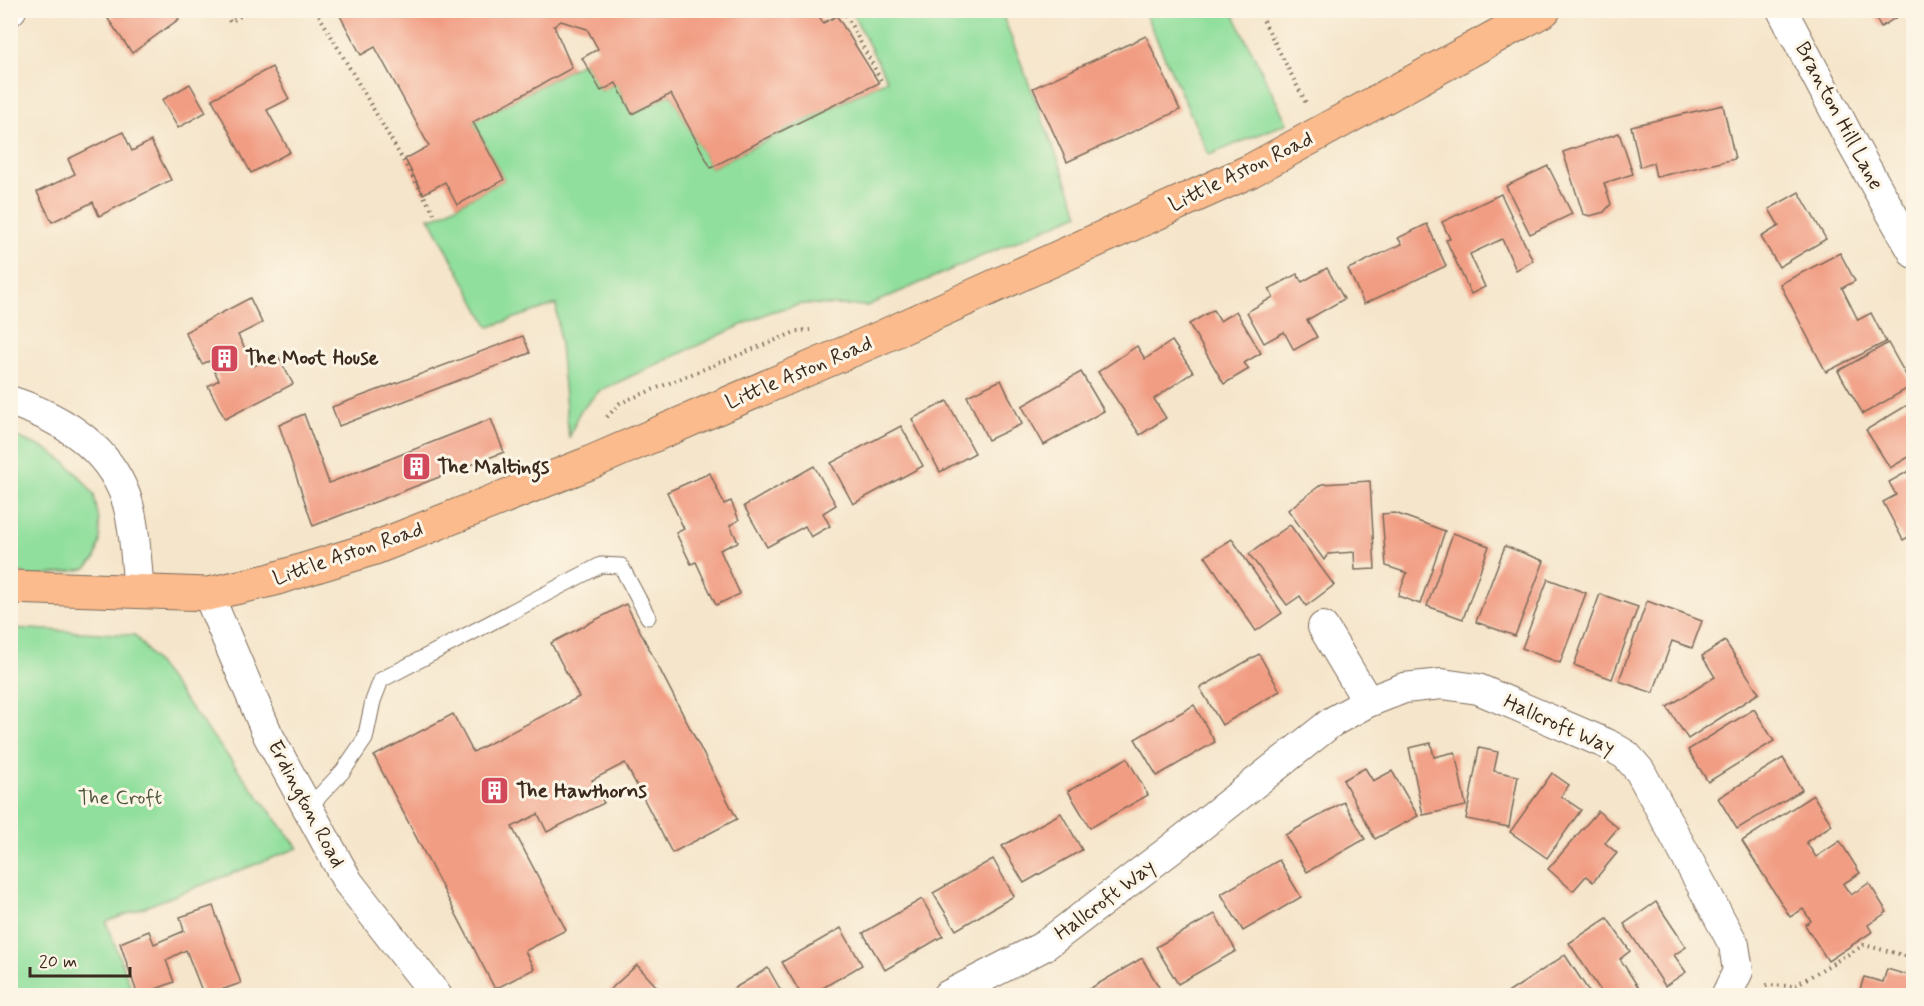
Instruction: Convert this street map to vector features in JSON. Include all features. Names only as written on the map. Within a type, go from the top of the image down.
[{"type":"main road","name":"Little Aston Road","points":[[10,587],[208,594],[271,580],[375,548],[587,464],[862,346],[1250,171],[1321,133],[1524,15]]},
{"type":"street","name":"Branton Hill Lane","points":[[1782,10],[1854,147],[1914,253]]},
{"type":"street","points":[[10,401],[39,411],[69,428],[98,451],[113,471],[126,496],[139,592]]},
{"type":"street","name":"Erdington Road","points":[[208,594],[268,735],[348,882],[437,996]]},
{"type":"street","points":[[1323,627],[1368,702]]},
{"type":"street","name":"Hallcroft Way","points":[[947,996],[1044,946],[1332,722],[1368,702],[1404,688],[1442,684],[1478,689],[1607,744],[1626,756],[1640,771],[1734,945],[1738,971],[1730,990]]},
{"type":"lane","points":[[308,808],[343,771],[365,739],[373,701],[381,680],[601,565],[621,566],[648,617]]},
{"type":"path","points":[[223,10],[230,22],[251,10]]},
{"type":"path","points":[[316,10],[436,217]]},
{"type":"path","points":[[843,10],[882,82]]},
{"type":"path","points":[[1258,10],[1321,133]]},
{"type":"path","points":[[1730,990],[1794,986],[1864,945],[1914,958]]},
{"type":"green space","points":[[851,10],[1001,11],[1079,214],[867,306],[802,304],[770,312],[599,391],[579,413],[569,438],[556,304],[489,327],[429,217],[436,217],[504,180],[473,122],[584,62],[601,91],[616,83],[632,114],[671,94],[711,168],[887,80]]},
{"type":"green space","points":[[1144,11],[1232,11],[1287,123],[1209,155]]},
{"type":"green space","points":[[10,434],[46,449],[65,462],[94,495],[100,541],[95,559],[85,569],[33,577],[11,569]]},
{"type":"green space","name":"The Croft","points":[[11,628],[135,635],[298,848],[106,922],[134,995],[11,995]]},
{"type":"building","points":[[120,10],[173,10],[179,19],[132,53],[108,19]]},
{"type":"building","points":[[337,10],[816,10],[823,23],[837,16],[879,83],[711,168],[671,94],[632,114],[616,83],[601,91],[582,58],[598,49],[587,29],[561,21],[554,26],[572,68],[473,122],[504,180],[457,205],[445,182],[423,194],[405,159],[429,146],[375,47],[361,55]]},
{"type":"building","points":[[1871,10],[1908,10],[1881,27]]},
{"type":"building","points":[[1146,36],[1180,110],[1067,162],[1033,88]]},
{"type":"building","points":[[272,67],[289,99],[267,110],[290,152],[251,173],[212,99]]},
{"type":"building","points":[[190,84],[206,112],[178,128],[162,100]]},
{"type":"building","points":[[1723,105],[1735,159],[1656,177],[1653,163],[1640,167],[1631,126]]},
{"type":"building","points":[[123,132],[132,151],[151,141],[171,180],[99,216],[93,202],[52,222],[37,192],[75,174],[68,159]]},
{"type":"building","points":[[1619,133],[1633,174],[1604,183],[1611,204],[1604,212],[1590,216],[1583,214],[1563,152]]},
{"type":"building","points":[[1548,166],[1572,214],[1530,234],[1506,186]]},
{"type":"building","points":[[1799,192],[1826,239],[1779,267],[1761,237],[1779,226],[1769,209]]},
{"type":"building","points":[[1501,194],[1533,261],[1516,270],[1502,239],[1470,254],[1485,287],[1471,294],[1446,240],[1450,239],[1442,222]]},
{"type":"building","points":[[1427,224],[1446,266],[1364,304],[1348,269],[1402,244],[1398,238]]},
{"type":"building","points":[[1840,253],[1855,281],[1842,288],[1858,320],[1871,313],[1886,342],[1826,372],[1780,284]]},
{"type":"building","points":[[1327,268],[1344,299],[1307,320],[1317,337],[1294,350],[1284,332],[1264,343],[1247,312],[1273,297],[1269,289],[1297,274],[1302,282]]},
{"type":"building","name":"The Moot House","points":[[250,298],[262,323],[238,335],[254,366],[277,354],[293,384],[225,419],[208,386],[219,380],[209,361],[202,364],[185,332]]},
{"type":"building","points":[[1213,310],[1220,321],[1236,311],[1261,353],[1244,363],[1249,369],[1224,384],[1189,324]]},
{"type":"building","points":[[523,336],[530,353],[339,426],[332,407]]},
{"type":"building","points":[[1172,341],[1193,372],[1154,399],[1166,418],[1140,435],[1098,372],[1137,346],[1145,359]]},
{"type":"building","points":[[1888,343],[1912,386],[1863,414],[1838,371]]},
{"type":"building","points":[[1081,372],[1104,411],[1044,445],[1022,406]]},
{"type":"building","points":[[1001,380],[1022,424],[988,440],[967,396]]},
{"type":"building","points":[[947,401],[975,453],[940,472],[912,419]]},
{"type":"building","points":[[1914,401],[1914,454],[1890,468],[1866,430]]},
{"type":"building","name":"The Maltings","points":[[304,414],[329,483],[491,419],[504,452],[313,526],[279,425]]},
{"type":"building","points":[[901,426],[923,466],[853,504],[831,463]]},
{"type":"building","points":[[814,466],[836,505],[823,513],[830,526],[811,537],[805,526],[767,547],[744,506]]},
{"type":"building","points":[[1914,468],[1914,534],[1903,540],[1883,502],[1896,495],[1889,482]]},
{"type":"building","points":[[710,473],[724,504],[731,501],[739,520],[730,525],[738,542],[720,550],[740,594],[716,605],[696,562],[691,564],[676,533],[684,529],[667,492]]},
{"type":"building","points":[[1370,481],[1375,569],[1355,570],[1354,552],[1328,554],[1324,560],[1288,510],[1322,484]]},
{"type":"building","points":[[1395,513],[1445,531],[1420,604],[1398,596],[1407,573],[1386,566],[1382,514]]},
{"type":"building","points":[[1290,525],[1334,585],[1306,606],[1300,596],[1287,605],[1249,554]]},
{"type":"building","points":[[1453,533],[1489,546],[1463,619],[1427,606]]},
{"type":"building","points":[[1232,539],[1282,613],[1256,631],[1205,556]]},
{"type":"building","points":[[1505,546],[1544,561],[1515,636],[1476,622]]},
{"type":"building","points":[[1548,579],[1586,593],[1560,663],[1522,648]]},
{"type":"building","points":[[1600,594],[1638,607],[1612,679],[1574,665]]},
{"type":"building","points":[[1647,601],[1702,621],[1692,648],[1672,641],[1653,693],[1619,681]]},
{"type":"building","name":"The Hawthorns","points":[[626,604],[737,819],[672,853],[625,763],[592,780],[604,803],[547,832],[538,814],[512,827],[566,930],[525,951],[534,969],[495,989],[374,756],[453,714],[473,752],[579,697],[551,643]]},
{"type":"building","points":[[1725,641],[1759,693],[1688,739],[1667,707],[1715,677],[1702,656]]},
{"type":"building","points":[[1259,654],[1280,691],[1222,725],[1200,688]]},
{"type":"building","points":[[1194,705],[1215,742],[1157,776],[1135,739]]},
{"type":"building","points":[[1754,709],[1774,741],[1708,782],[1688,750]]},
{"type":"building","points":[[1431,743],[1434,757],[1455,752],[1466,806],[1423,815],[1409,748]]},
{"type":"building","points":[[1479,748],[1498,752],[1494,771],[1518,776],[1509,827],[1466,819]]},
{"type":"building","points":[[1127,758],[1148,795],[1090,828],[1068,791]]},
{"type":"building","points":[[1783,758],[1802,790],[1737,829],[1718,798]]},
{"type":"building","points":[[1365,768],[1373,781],[1392,771],[1418,816],[1375,839],[1343,780]]},
{"type":"building","points":[[1552,773],[1569,785],[1561,796],[1581,810],[1547,858],[1510,832]]},
{"type":"building","points":[[1813,795],[1832,825],[1806,842],[1816,857],[1840,841],[1860,873],[1843,884],[1851,895],[1869,883],[1887,912],[1868,925],[1872,932],[1828,961],[1805,925],[1811,921],[1803,909],[1790,917],[1742,841]]},
{"type":"building","points":[[1344,802],[1365,839],[1307,872],[1285,835]]},
{"type":"building","points":[[1598,811],[1618,828],[1605,843],[1617,853],[1593,882],[1586,876],[1573,891],[1548,869]]},
{"type":"building","points":[[1061,813],[1082,850],[1024,883],[1002,846]]},
{"type":"building","points":[[993,859],[1014,896],[956,930],[933,893]]},
{"type":"building","points":[[1279,860],[1301,897],[1243,931],[1221,894]]},
{"type":"building","points":[[922,899],[943,936],[885,970],[863,933]]},
{"type":"building","points":[[1656,902],[1686,947],[1674,955],[1686,972],[1665,986],[1624,924]]},
{"type":"building","points":[[213,906],[241,983],[204,996],[186,950],[166,960],[174,982],[138,996],[120,943],[149,931],[154,944],[184,931],[180,917]]},
{"type":"building","points":[[1215,914],[1236,951],[1178,984],[1156,947]]},
{"type":"building","points":[[1607,918],[1630,951],[1620,959],[1644,996],[1604,996],[1569,943]]},
{"type":"building","points":[[841,928],[862,965],[809,996],[802,996],[782,962]]},
{"type":"building","points":[[1565,955],[1592,996],[1503,996],[1529,979]]},
{"type":"building","points":[[1142,958],[1164,996],[1086,996],[1084,992]]},
{"type":"building","points":[[637,965],[657,987],[648,996],[603,996]]},
{"type":"building","points":[[768,968],[784,996],[721,996],[738,986]]},
{"type":"building","points":[[1887,969],[1914,977],[1914,996],[1858,996],[1864,977],[1883,982]]},
{"type":"place","name":"The Moot House","points":[[224,358]]},
{"type":"place","name":"The Maltings","points":[[416,467]]},
{"type":"place","name":"The Hawthorns","points":[[495,791]]}]
